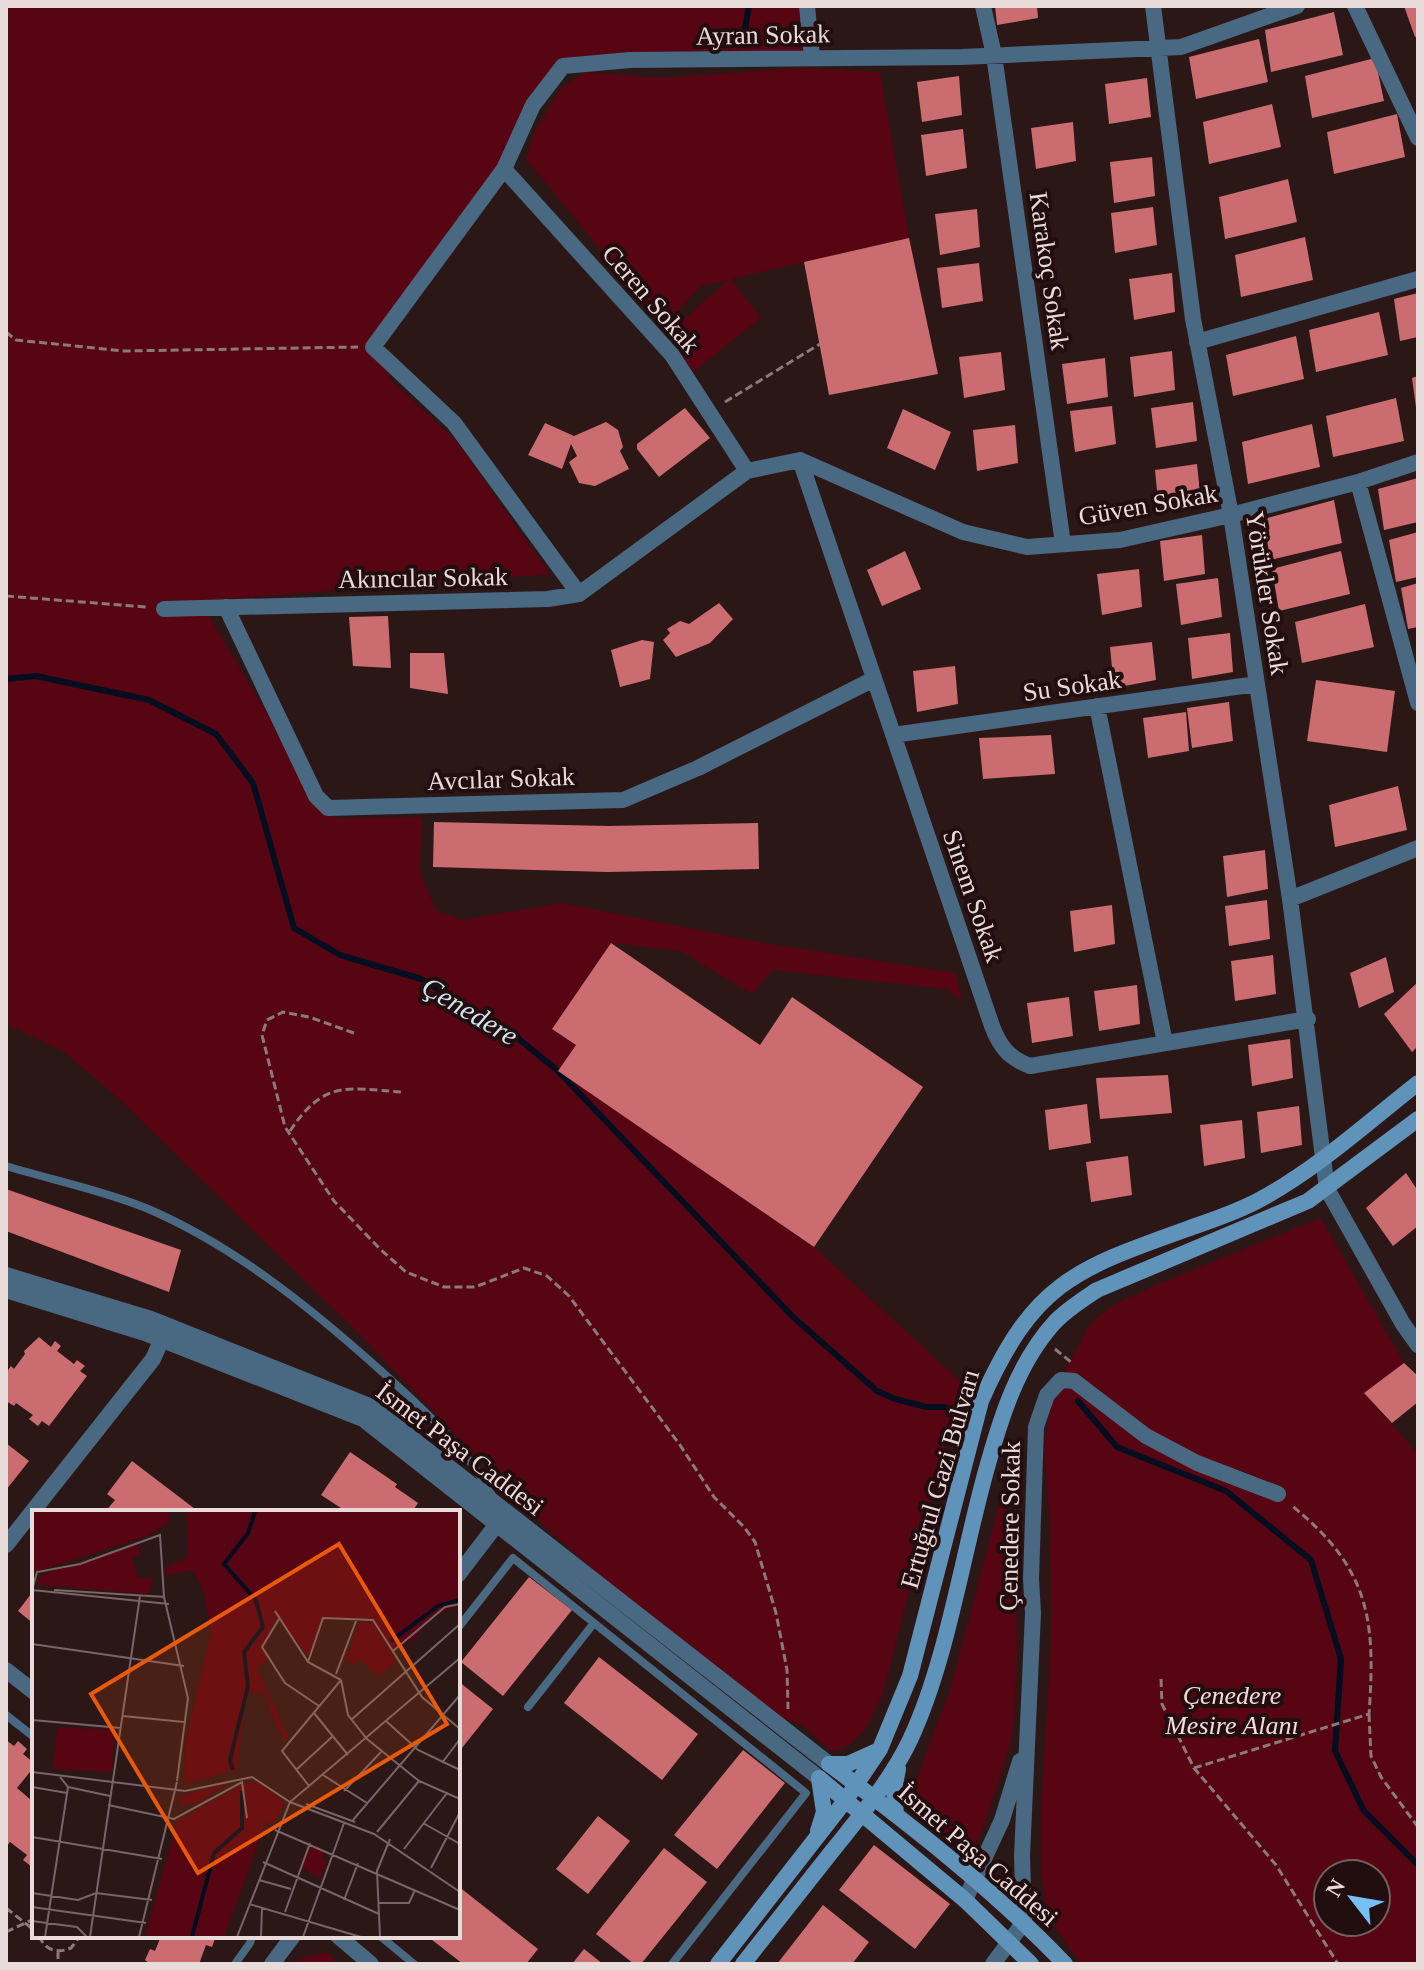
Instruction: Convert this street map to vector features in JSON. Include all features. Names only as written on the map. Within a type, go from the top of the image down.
[{"type":"main road","name":"Ertuğrul Gazi Bulvarı","points":[[718,1964],[815,1841],[880,1749],[910,1676],[981,1401],[997,1366],[1037,1305],[1078,1273],[1108,1257],[1258,1201],[1324,1157],[1418,1083]]},
{"type":"main road","name":"Ertuğrul Gazi Bulvarı","points":[[743,1964],[899,1762],[935,1672],[967,1540],[1002,1420],[1018,1379],[1054,1324],[1074,1304],[1097,1290],[1290,1211],[1327,1189],[1418,1119]]},
{"type":"main road","points":[[815,1841],[824,1812],[824,1771],[880,1749]]},
{"type":"main road","points":[[896,1814],[894,1790],[899,1762]]},
{"type":"main road","name":"İsmet Paşa Caddesi","points":[[824,1771],[857,1785],[896,1814],[1024,1922],[1065,1964]]},
{"type":"main road","name":"İsmet Paşa Caddesi","points":[[824,1771],[845,1801],[965,1900],[1031,1964]]},
{"type":"main road","points":[[830,1854],[864,1831],[880,1830]]},
{"type":"street","points":[[807,6],[812,58]]},
{"type":"street","name":"Karakoç Sokak","points":[[983,6],[994,55],[1063,544]]},
{"type":"street","name":"Yörükler Sokak","points":[[1153,6],[1197,342],[1231,515],[1308,1019],[1327,1189]]},
{"type":"street","name":"Ayran Sokak","points":[[373,347],[504,169],[533,105],[563,66],[630,60],[994,55],[1181,47],[1297,6]]},
{"type":"street","points":[[1355,6],[1418,138]]},
{"type":"street","name":"Ceren Sokak","points":[[504,169],[672,355],[747,471]]},
{"type":"street","points":[[1197,342],[1418,279]]},
{"type":"street","points":[[373,347],[454,423],[579,594]]},
{"type":"street","name":"Güven Sokak","points":[[800,460],[963,532],[1027,547],[1120,540],[1358,482],[1418,462]]},
{"type":"street","name":"Akıncılar Sokak","points":[[164,609],[548,599],[579,594],[747,471],[800,460]]},
{"type":"street","name":"Sinem Sokak","points":[[800,460],[992,1026],[999,1044],[1008,1055],[1030,1066],[1308,1019]]},
{"type":"street","points":[[1358,482],[1418,703]]},
{"type":"street","name":"Avcılar Sokak","points":[[226,607],[316,796],[328,808],[623,800],[698,768],[874,679]]},
{"type":"street","name":"Su Sokak","points":[[893,735],[1257,684]]},
{"type":"street","points":[[1097,706],[1165,1043]]},
{"type":"street","points":[[1290,899],[1418,848]]},
{"type":"street","points":[[1327,1189],[1418,1345]]},
{"type":"street","name":"İsmet Paşa Caddesi","points":[[6,1275],[165,1333],[363,1419],[788,1733],[824,1771]]},
{"type":"street","name":"İsmet Paşa Caddesi","points":[[6,1290],[165,1333]]},
{"type":"street","points":[[34,1510],[153,1359],[165,1333]]},
{"type":"street","name":"Çenedere Sokak","points":[[1024,1922],[1022,1856],[1033,1613],[1031,1579],[1036,1427],[1047,1395],[1061,1380],[1074,1381],[1146,1436],[1197,1463],[1278,1494]]},
{"type":"street","points":[[6,1545],[32,1512]]},
{"type":"street","points":[[460,1572],[498,1516]]},
{"type":"street","name":"İsmet Paşa Caddesi","points":[[498,1516],[824,1771]]},
{"type":"street","points":[[6,1670],[32,1690]]},
{"type":"street","name":"Çenedere Sokak","points":[[965,1900],[1002,1820],[1027,1737]]},
{"type":"street","points":[[993,1964],[1024,1922]]},
{"type":"street","points":[[272,1964],[292,1938]]},
{"type":"street","points":[[340,1938],[371,1964]]},
{"type":"lane","points":[[6,1166],[145,1208],[204,1237],[240,1261],[331,1327],[421,1407],[479,1472],[498,1516]]},
{"type":"lane","points":[[460,1625],[513,1558],[806,1793],[672,1964]]},
{"type":"lane","points":[[528,1707],[594,1623]]},
{"type":"lane","points":[[6,1715],[32,1735]]},
{"type":"lane","points":[[235,1964],[251,1938]]},
{"type":"lane","points":[[382,1938],[414,1964]]},
{"type":"path","points":[[6,332],[16,340],[124,351],[373,347]]},
{"type":"path","points":[[709,413],[820,344]]},
{"type":"path","points":[[6,596],[164,609]]},
{"type":"path","points":[[354,1033],[309,1017],[283,1012],[267,1020],[262,1035],[274,1091],[289,1133],[334,1201],[406,1272],[444,1287],[475,1287],[524,1268],[547,1276],[569,1296],[680,1445],[714,1497],[755,1542],[776,1613],[787,1670],[788,1733]]},
{"type":"path","points":[[289,1133],[303,1111],[317,1099],[341,1088],[401,1092]]},
{"type":"path","points":[[1043,1339],[1081,1370]]},
{"type":"path","points":[[1278,1494],[1310,1520],[1356,1578],[1369,1616],[1371,1756],[1381,1777],[1418,1827]]},
{"type":"path","points":[[1161,1679],[1162,1704],[1194,1768],[1276,1865],[1338,1964]]},
{"type":"path","points":[[1194,1768],[1369,1714]]},
{"type":"path","points":[[6,1908],[32,1928]]},
{"type":"path","points":[[6,1932],[32,1920]]},
{"type":"path","points":[[40,1938],[45,1946],[58,1951],[71,1948],[78,1938]]},
{"type":"path","points":[[58,1951],[58,1964]]},
{"type":"green space","points":[[6,6],[807,6],[812,58],[563,66],[504,169],[373,347],[391,380],[457,442],[550,574],[200,601],[316,796],[335,818],[422,817],[420,874],[436,910],[462,920],[562,903],[764,943],[956,973],[962,1002],[948,989],[772,970],[752,994],[680,951],[611,943],[552,1029],[576,1045],[814,1247],[961,1382],[883,1694],[864,1730],[850,1744],[831,1751],[801,1724],[776,1717],[623,1596],[545,1527],[358,1333],[121,1101],[64,1052],[6,1024]]},
{"type":"green space","points":[[801,68],[880,72],[909,238],[731,279],[761,318],[693,372],[668,333],[728,280],[701,286],[664,326],[526,159],[534,133],[561,88],[585,72],[659,78]]},
{"type":"green space","name":"Çenedere Mesire Alanı","points":[[1321,1218],[1404,1363],[1364,1393],[1418,1454],[1418,1964],[1081,1964],[1058,1932],[1047,1910],[1041,1875],[1041,1810],[1051,1639],[1050,1531],[1044,1449],[1049,1412],[1064,1372],[1090,1324],[1113,1305]]},
{"type":"green space","points":[[1005,1482],[1012,1535],[1017,1633],[1015,1717],[1010,1746],[983,1829],[973,1849],[964,1854],[941,1837],[916,1808],[914,1785],[950,1690]]},
{"type":"green space","points":[[325,1952],[340,1964],[296,1964],[299,1959]]},
{"type":"building","points":[[995,6],[1037,6],[1038,18],[997,25]]},
{"type":"building","points":[[1404,6],[1418,6],[1418,36],[1415,37]]},
{"type":"building","points":[[1334,12],[1343,55],[1271,72],[1265,30]]},
{"type":"building","points":[[1259,39],[1268,82],[1196,99],[1189,57]]},
{"type":"building","points":[[1375,58],[1384,101],[1312,118],[1305,76]]},
{"type":"building","points":[[959,76],[962,115],[922,122],[917,82]]},
{"type":"building","points":[[1147,78],[1151,117],[1109,124],[1105,84]]},
{"type":"building","points":[[1272,104],[1281,147],[1209,164],[1203,122]]},
{"type":"building","points":[[1397,114],[1405,157],[1334,174],[1327,132]]},
{"type":"building","points":[[1073,122],[1076,161],[1036,169],[1031,128]]},
{"type":"building","points":[[963,129],[967,168],[926,176],[921,135]]},
{"type":"building","points":[[1152,157],[1155,196],[1114,203],[1110,162]]},
{"type":"building","points":[[1288,179],[1297,222],[1225,239],[1219,197]]},
{"type":"building","points":[[1153,207],[1157,245],[1115,253],[1111,213]]},
{"type":"building","points":[[977,209],[980,247],[940,255],[935,214]]},
{"type":"building","points":[[1305,237],[1313,280],[1241,297],[1235,255]]},
{"type":"building","points":[[909,238],[938,374],[829,395],[804,262]]},
{"type":"building","points":[[979,263],[983,301],[942,308],[937,268]]},
{"type":"building","points":[[1172,273],[1175,312],[1134,320],[1129,279]]},
{"type":"building","points":[[1418,293],[1418,337],[1400,341],[1394,299]]},
{"type":"building","points":[[1379,312],[1388,355],[1316,372],[1309,330]]},
{"type":"building","points":[[1296,336],[1304,379],[1233,396],[1226,355]]},
{"type":"building","points":[[1172,351],[1175,390],[1134,397],[1130,357]]},
{"type":"building","points":[[1001,352],[1005,390],[964,398],[959,357]]},
{"type":"building","points":[[1105,358],[1108,397],[1067,404],[1062,364]]},
{"type":"building","points":[[1418,376],[1418,407],[1416,407],[1412,378]]},
{"type":"building","points":[[1396,398],[1404,441],[1333,457],[1326,416]]},
{"type":"building","points":[[1193,402],[1197,441],[1156,448],[1151,408]]},
{"type":"building","points":[[1112,406],[1116,444],[1075,452],[1070,411]]},
{"type":"building","points":[[685,408],[710,438],[659,477],[637,449],[637,444]]},
{"type":"building","points":[[903,409],[951,432],[935,470],[887,448]]},
{"type":"building","points":[[606,422],[618,430],[623,447],[620,451],[629,469],[595,486],[579,483],[569,462],[577,456],[571,444],[562,469],[528,455],[545,423],[574,436]]},
{"type":"building","points":[[1312,424],[1320,467],[1248,484],[1242,442]]},
{"type":"building","points":[[1015,425],[1018,463],[977,471],[973,430]]},
{"type":"building","points":[[1197,464],[1201,503],[1159,511],[1155,470]]},
{"type":"building","points":[[1418,478],[1418,522],[1384,530],[1378,489]]},
{"type":"building","points":[[1334,500],[1342,543],[1270,560],[1264,519]]},
{"type":"building","points":[[1418,532],[1418,577],[1396,582],[1389,540]]},
{"type":"building","points":[[1202,535],[1205,574],[1164,581],[1160,541]]},
{"type":"building","points":[[905,551],[921,589],[882,606],[867,570]]},
{"type":"building","points":[[1341,551],[1350,594],[1279,611],[1272,569]]},
{"type":"building","points":[[1139,569],[1142,607],[1102,615],[1097,574]]},
{"type":"building","points":[[1218,578],[1222,617],[1181,625],[1176,584]]},
{"type":"building","points":[[1418,583],[1418,627],[1408,629],[1401,588]]},
{"type":"building","points":[[719,603],[733,619],[710,643],[676,657],[663,640],[670,633],[667,629],[680,621],[689,624]]},
{"type":"building","points":[[1365,604],[1374,647],[1302,663],[1295,622]]},
{"type":"building","points":[[388,616],[391,668],[353,666],[349,617]]},
{"type":"building","points":[[1230,633],[1233,672],[1192,679],[1188,638]]},
{"type":"building","points":[[642,640],[654,642],[650,679],[620,687],[611,650]]},
{"type":"building","points":[[1152,642],[1156,680],[1114,688],[1110,647]]},
{"type":"building","points":[[410,653],[444,653],[448,694],[410,688]]},
{"type":"building","points":[[955,666],[958,704],[917,712],[913,671]]},
{"type":"building","points":[[1316,680],[1395,691],[1387,752],[1307,741]]},
{"type":"building","points":[[1229,702],[1233,741],[1192,748],[1187,708]]},
{"type":"building","points":[[1186,712],[1189,751],[1148,758],[1143,718]]},
{"type":"building","points":[[1051,735],[1055,774],[983,779],[979,738]]},
{"type":"building","points":[[1398,786],[1407,830],[1335,847],[1329,805]]},
{"type":"building","points":[[434,822],[608,826],[758,823],[759,869],[607,872],[433,867]]},
{"type":"building","points":[[1265,850],[1268,889],[1227,897],[1223,856]]},
{"type":"building","points":[[1267,900],[1270,939],[1229,946],[1225,906]]},
{"type":"building","points":[[1112,905],[1115,944],[1074,952],[1070,911]]},
{"type":"building","points":[[611,943],[760,1045],[792,997],[923,1087],[814,1247],[558,1071],[576,1045],[552,1029]]},
{"type":"building","points":[[1273,955],[1276,994],[1235,1001],[1231,961]]},
{"type":"building","points":[[1386,957],[1394,992],[1359,1008],[1350,973]]},
{"type":"building","points":[[1418,982],[1418,1046],[1412,1052],[1384,1014]]},
{"type":"building","points":[[1137,985],[1140,1024],[1099,1031],[1094,991]]},
{"type":"building","points":[[1069,997],[1073,1036],[1032,1043],[1027,1003]]},
{"type":"building","points":[[1290,1039],[1293,1078],[1252,1086],[1248,1045]]},
{"type":"building","points":[[1168,1075],[1172,1113],[1100,1119],[1096,1078]]},
{"type":"building","points":[[1087,1104],[1091,1143],[1049,1150],[1045,1110]]},
{"type":"building","points":[[1299,1106],[1302,1145],[1261,1153],[1257,1112]]},
{"type":"building","points":[[1242,1120],[1245,1158],[1204,1166],[1200,1125]]},
{"type":"building","points":[[1128,1156],[1132,1195],[1091,1202],[1086,1162]]},
{"type":"building","points":[[1406,1173],[1418,1191],[1418,1226],[1393,1246],[1366,1208]]},
{"type":"building","points":[[6,1189],[181,1250],[169,1292],[6,1231]]},
{"type":"building","points":[[39,1337],[51,1347],[55,1341],[61,1346],[57,1351],[74,1364],[77,1360],[85,1366],[80,1371],[87,1376],[49,1426],[42,1421],[38,1426],[29,1419],[33,1415],[16,1403],[14,1406],[6,1401],[6,1373],[11,1366],[14,1369],[24,1351]]},
{"type":"building","points":[[1404,1363],[1418,1376],[1418,1402],[1392,1423],[1364,1393]]},
{"type":"building","points":[[6,1443],[29,1461],[6,1490]]},
{"type":"building","points":[[350,1452],[397,1484],[395,1487],[418,1503],[413,1510],[344,1510],[321,1495]]},
{"type":"building","points":[[132,1461],[196,1510],[107,1510],[115,1500],[107,1494]]},
{"type":"building","points":[[529,1577],[572,1610],[503,1696],[461,1662]]},
{"type":"building","points":[[32,1593],[32,1622],[18,1611]]},
{"type":"building","points":[[599,1657],[698,1734],[662,1780],[564,1703]]},
{"type":"building","points":[[460,1683],[493,1709],[460,1750]]},
{"type":"building","points":[[6,1740],[14,1746],[18,1741],[27,1749],[23,1754],[32,1761],[32,1769],[17,1788],[32,1799],[32,1867],[23,1860],[27,1855],[10,1842],[6,1847]]},
{"type":"building","points":[[743,1750],[785,1783],[717,1869],[674,1835]]},
{"type":"building","points":[[598,1816],[630,1841],[588,1894],[556,1869]]},
{"type":"building","points":[[874,1845],[950,1904],[915,1949],[839,1890]]},
{"type":"building","points":[[664,1848],[707,1882],[641,1964],[634,1964],[596,1934]]},
{"type":"building","points":[[460,1888],[538,1949],[526,1964],[463,1964],[430,1938],[460,1938]]},
{"type":"building","points":[[823,1905],[869,1942],[852,1964],[777,1964]]},
{"type":"building","points":[[160,1938],[215,1938],[212,1947],[206,1945],[199,1964],[150,1964],[145,1960],[150,1949],[155,1951]]},
{"type":"building","points":[[584,1949],[603,1964],[572,1964]]},
{"type":"waterway","points":[[744,34],[749,6]]},
{"type":"waterway","name":"Çenedere","points":[[6,679],[36,676],[149,700],[216,734],[253,783],[294,928],[340,955],[421,979],[508,1030],[558,1071],[792,1316],[877,1391],[927,1407],[945,1407]]},
{"type":"waterway","points":[[1078,1401],[1117,1447],[1226,1491],[1311,1560],[1341,1659],[1335,1751],[1364,1811],[1418,1865]]}]
